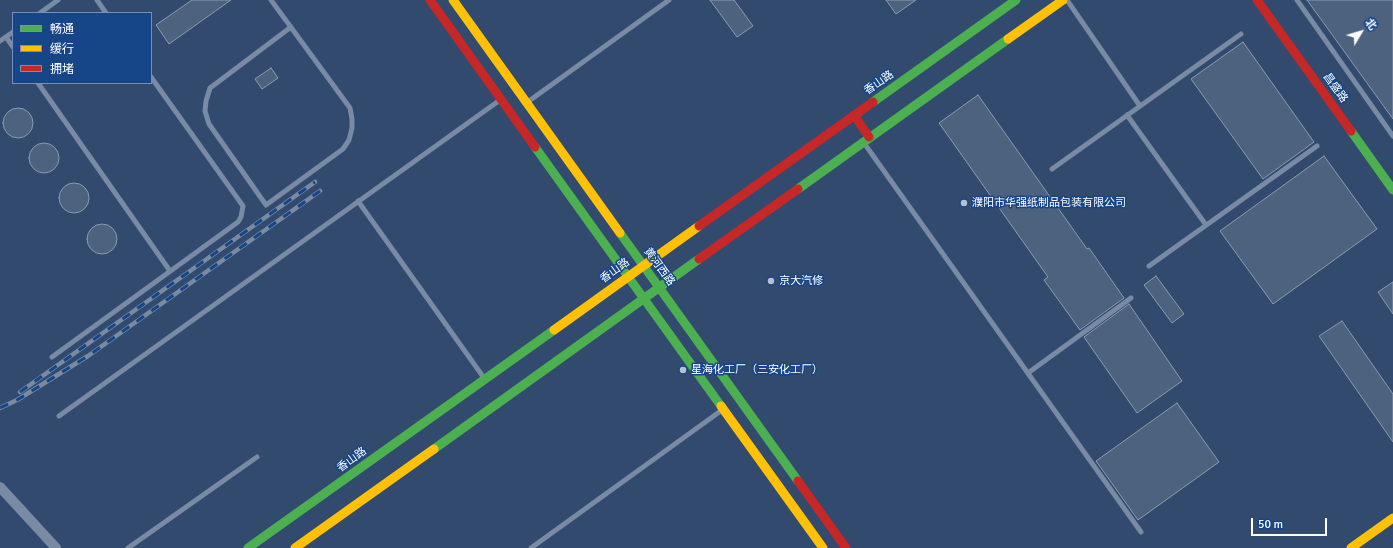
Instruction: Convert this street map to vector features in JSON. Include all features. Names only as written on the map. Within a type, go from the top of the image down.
[{"type":"street","points":[[430,0],[823,548]]},
{"type":"street","name":"黄河西路","points":[[453,0],[658,288],[846,548]]},
{"type":"street","name":"香山路","points":[[248,548],[1016,0]]},
{"type":"street","points":[[295,548],[1062,0]]},
{"type":"street","name":"昌盛路","points":[[1257,0],[1393,190]]},
{"type":"street","points":[[854,115],[866,140]]},
{"type":"street","points":[[0,487],[56,548]]},
{"type":"street","points":[[1351,548],[1393,518]]},
{"type":"lane","points":[[41,12],[58,0]]},
{"type":"lane","points":[[96,0],[105,12]]},
{"type":"lane","points":[[271,0],[291,27],[350,108],[352,128],[349,140],[343,149],[266,205],[209,124],[205,111],[206,101],[210,88],[291,27]]},
{"type":"lane","points":[[526,103],[670,0]]},
{"type":"lane","points":[[1067,0],[1140,106]]},
{"type":"lane","points":[[1297,0],[1393,136]]},
{"type":"lane","points":[[0,41],[12,33]]},
{"type":"lane","points":[[1052,169],[1241,34]]},
{"type":"lane","points":[[6,37],[12,46]]},
{"type":"lane","points":[[52,357],[238,222],[241,217],[243,206],[152,77]]},
{"type":"lane","points":[[39,84],[170,271]]},
{"type":"lane","points":[[59,416],[501,99]]},
{"type":"lane","points":[[1127,115],[1206,226]]},
{"type":"lane","points":[[866,140],[1141,532]]},
{"type":"lane","points":[[1149,266],[1317,146]]},
{"type":"lane","points":[[358,201],[485,379]]},
{"type":"lane","points":[[1028,373],[1131,298]]},
{"type":"lane","points":[[531,548],[723,409]]},
{"type":"lane","points":[[128,548],[257,457]]},
{"type":"building","points":[[192,0],[231,0],[169,44],[156,25]]},
{"type":"building","points":[[710,0],[734,0],[753,26],[737,37]]},
{"type":"building","points":[[886,0],[916,0],[896,14]]},
{"type":"building","points":[[1307,0],[1393,0],[1393,119]]},
{"type":"building","points":[[1243,42],[1314,142],[1263,179],[1191,79]]},
{"type":"building","points":[[271,68],[278,78],[262,89],[255,79]]},
{"type":"building","points":[[978,95],[1087,249],[1089,248],[1124,298],[1080,330],[1044,280],[1048,277],[939,123]]},
{"type":"building","points":[[18,108],[29,112],[33,123],[29,134],[18,138],[7,134],[3,123],[7,112]]},
{"type":"building","points":[[44,143],[55,147],[59,158],[55,169],[44,173],[33,169],[29,158],[33,147]]},
{"type":"building","points":[[1324,156],[1377,229],[1273,304],[1220,231]]},
{"type":"building","points":[[74,183],[85,187],[89,198],[85,209],[74,213],[63,209],[59,198],[63,187]]},
{"type":"building","points":[[102,224],[113,228],[117,239],[113,250],[102,254],[91,250],[87,239],[91,228]]},
{"type":"building","points":[[1156,276],[1184,314],[1172,323],[1144,285]]},
{"type":"building","points":[[1393,282],[1393,314],[1378,292]]},
{"type":"building","points":[[1129,304],[1182,381],[1137,413],[1084,337]]},
{"type":"building","points":[[1342,321],[1393,394],[1393,442],[1319,336]]},
{"type":"building","points":[[1177,403],[1219,462],[1138,520],[1096,461]]},
{"type":"railway","points":[[20,392],[315,182]]},
{"type":"railway","points":[[0,408],[17,400],[88,356],[320,191]]},
{"type":"traffic: fast","points":[[873,102],[1016,0]]},
{"type":"traffic: fast","points":[[798,189],[1008,39]]},
{"type":"traffic: fast","points":[[1351,131],[1393,190]]},
{"type":"traffic: fast","points":[[535,147],[721,406]]},
{"type":"traffic: fast","points":[[620,233],[798,481]]},
{"type":"traffic: fast","points":[[434,449],[699,259]]},
{"type":"traffic: fast","points":[[248,548],[554,330]]},
{"type":"traffic: slow","points":[[453,0],[620,233]]},
{"type":"traffic: slow","points":[[1008,39],[1063,0]]},
{"type":"traffic: slow","points":[[554,330],[699,226]]},
{"type":"traffic: slow","points":[[721,406],[823,548]]},
{"type":"traffic: slow","points":[[295,548],[434,449]]},
{"type":"traffic: slow","points":[[1351,548],[1393,518]]},
{"type":"traffic: jam","points":[[430,0],[535,147]]},
{"type":"traffic: jam","points":[[1257,0],[1351,131]]},
{"type":"traffic: jam","points":[[699,226],[873,102]]},
{"type":"traffic: jam","points":[[854,115],[869,137]]},
{"type":"traffic: jam","points":[[699,259],[798,189]]},
{"type":"traffic: jam","points":[[798,481],[846,548]]},
{"type":"place","name":"濮阳市华强纸制品包装有限公司","points":[[964,203]]},
{"type":"place","name":"京大汽修","points":[[771,281]]},
{"type":"place","name":"星海化工厂（三安化工厂）","points":[[683,370]]}]
